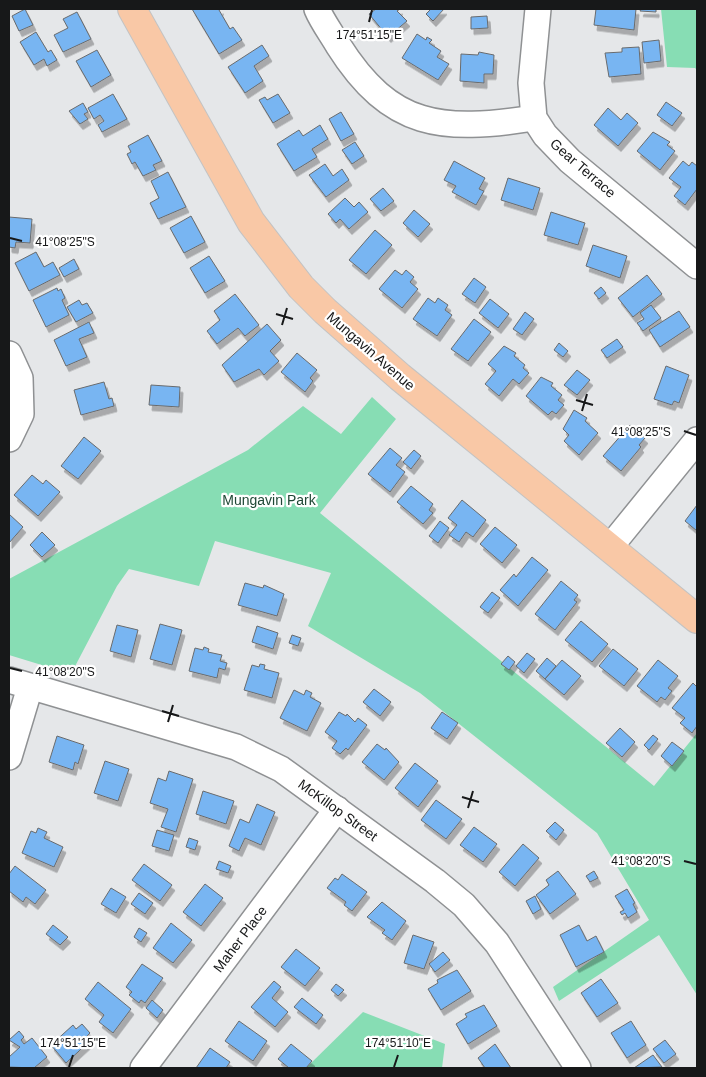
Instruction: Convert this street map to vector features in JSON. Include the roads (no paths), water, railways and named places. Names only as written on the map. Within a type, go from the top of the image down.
[{"type":"main road","name":"Mungavin Avenue","points":[[132,9],[251,222],[300,287],[324,311],[400,377],[697,619]]},
{"type":"street","points":[[317,9],[351,65],[377,95],[406,113],[434,122],[471,126],[534,118],[531,83],[538,9]]},
{"type":"street","name":"Gear Terrace","points":[[534,118],[545,135],[570,161],[697,266]]},
{"type":"street","points":[[9,354],[20,378],[21,414],[9,439]]},
{"type":"street","points":[[610,547],[697,440]]},
{"type":"street","points":[[9,757],[19,683]]},
{"type":"street","name":"McKillop Street","points":[[19,683],[236,747],[281,769],[435,881],[480,922],[497,943],[578,1068]]},
{"type":"street","name":"Maher Place","points":[[144,1068],[337,809]]},
{"type":"park label","name":"Mungavin Park","points":[[269,500]]}]
